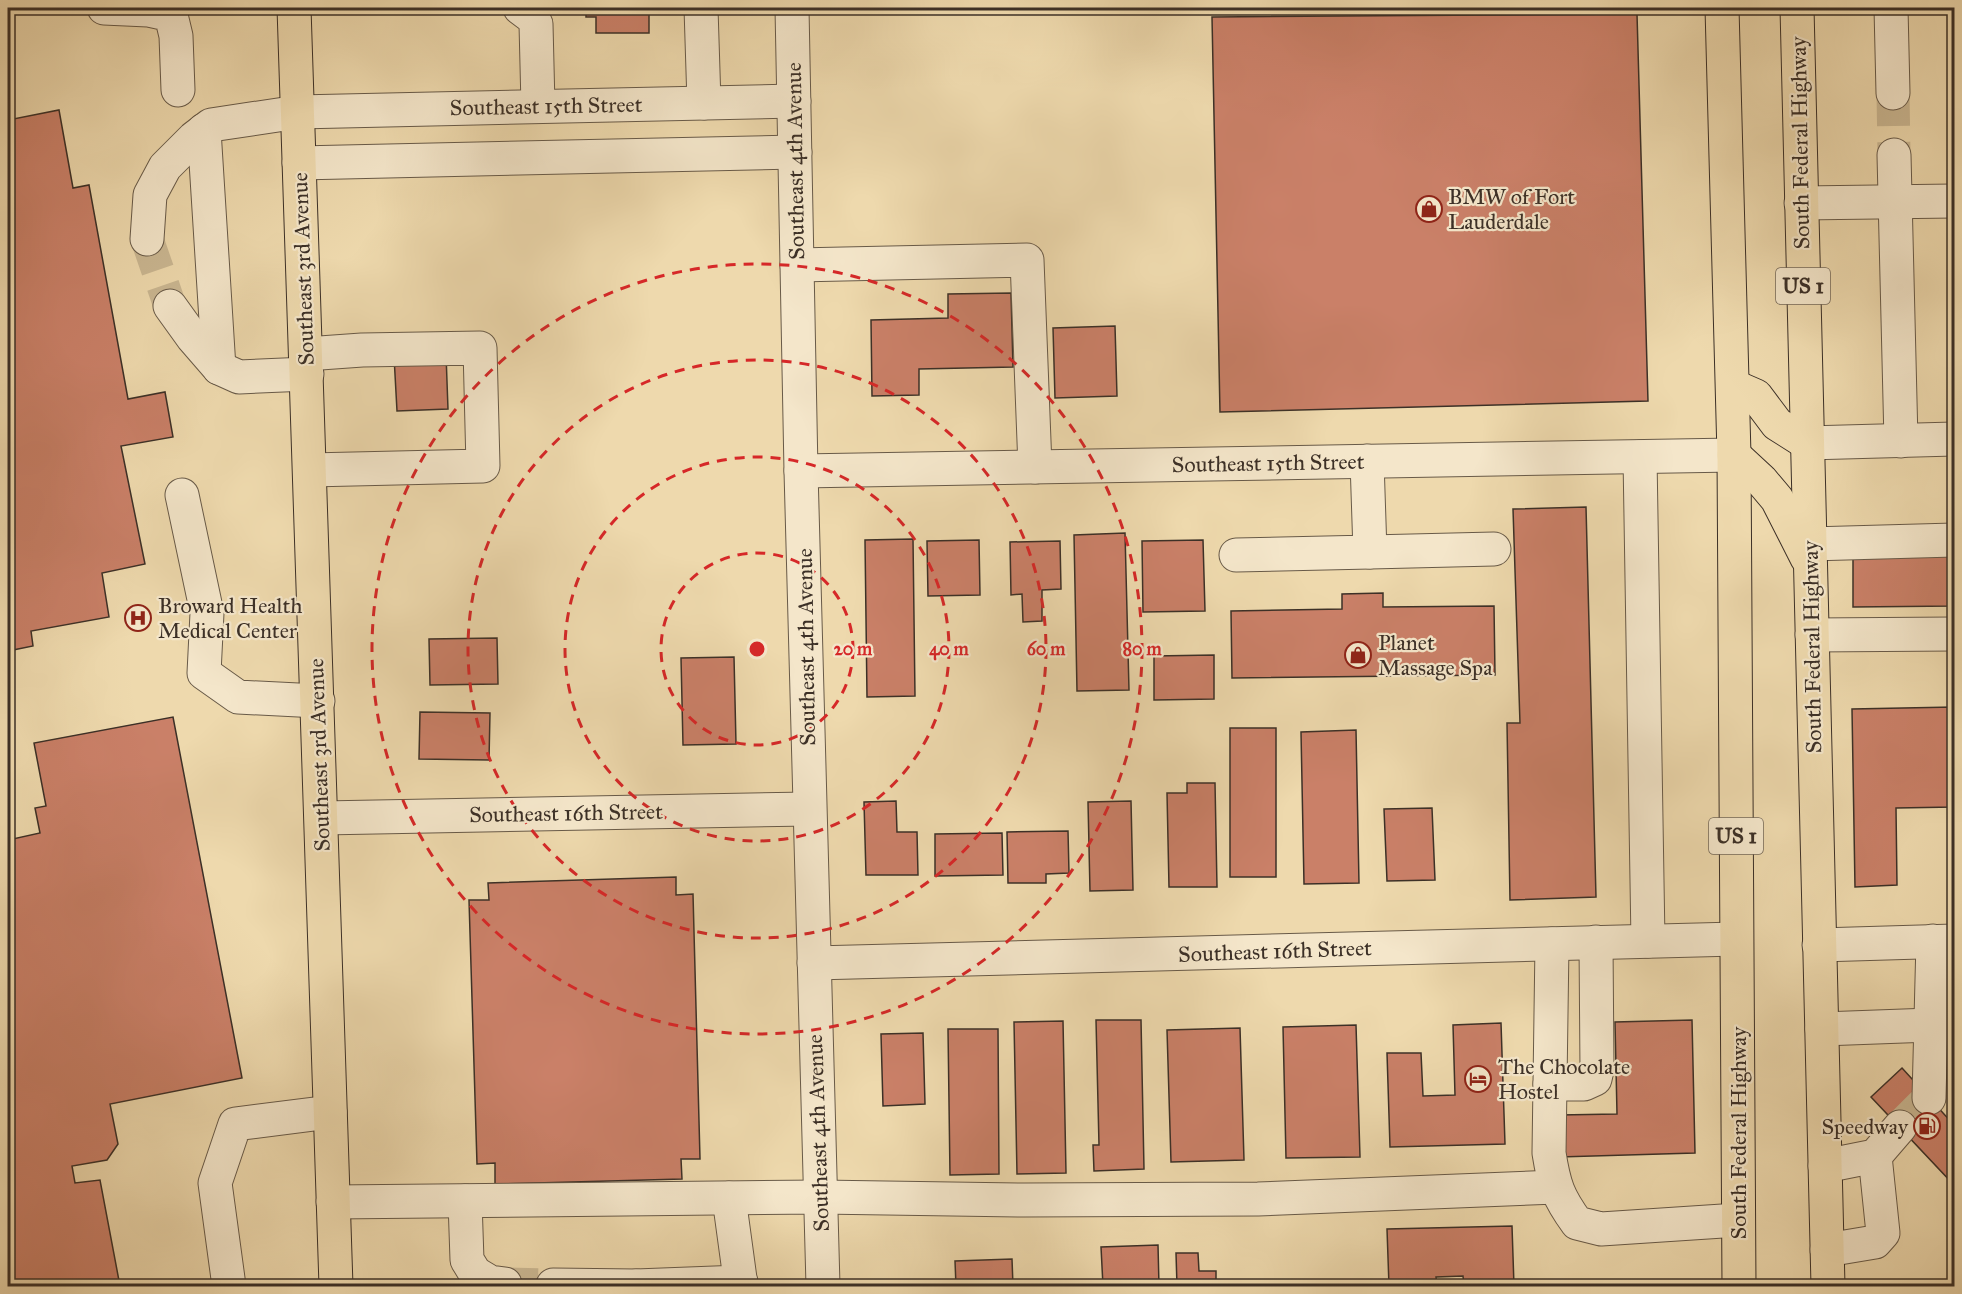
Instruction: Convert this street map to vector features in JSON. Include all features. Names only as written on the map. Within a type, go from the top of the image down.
[{"type":"main road","name":"Southeast 3rd Avenue","points":[[294,8],[336,1287]]},
{"type":"main road","name":"South Federal Highway","points":[[1722,8],[1734,455],[1739,1287]]},
{"type":"main road","name":"South Federal Highway","points":[[1797,8],[1828,1287]]},
{"type":"main road","points":[[1733,386],[1756,396],[1777,424],[1807,443]]},
{"type":"main road","points":[[1734,455],[1761,480],[1777,499],[1810,555]]},
{"type":"street","points":[[104,8],[148,10],[171,15],[176,36],[178,90]]},
{"type":"street","points":[[520,8],[532,17],[536,24],[538,106]]},
{"type":"street","points":[[701,8],[704,103]]},
{"type":"street","name":"Southeast 4th Avenue","points":[[792,8],[809,809],[823,1287]]},
{"type":"street","points":[[1891,8],[1893,93]]},
{"type":"street","name":"Southeast 15th Street","points":[[204,130],[211,124],[298,112],[794,100]]},
{"type":"street","points":[[147,239],[150,195],[165,167],[204,130]]},
{"type":"street","points":[[204,130],[219,368]]},
{"type":"street","points":[[299,164],[795,152]]},
{"type":"street","points":[[1894,155],[1901,441]]},
{"type":"street","points":[[1802,203],[1954,201]]},
{"type":"street","points":[[797,265],[1027,260],[1035,467]]},
{"type":"street","points":[[170,306],[219,368],[239,377],[363,350],[480,348],[483,466],[310,470]]},
{"type":"street","points":[[1807,443],[1954,439]]},
{"type":"street","name":"Southeast 15th Street","points":[[801,471],[1734,455]]},
{"type":"street","points":[[1640,456],[1647,941]]},
{"type":"street","points":[[1367,461],[1370,552]]},
{"type":"street","points":[[182,495],[207,613],[204,673],[238,697],[318,701]]},
{"type":"street","points":[[1810,555],[1954,540]]},
{"type":"street","points":[[1236,555],[1494,549]]},
{"type":"street","points":[[1812,635],[1954,634]]},
{"type":"street","name":"Southeast 16th Street","points":[[322,818],[809,809]]},
{"type":"street","name":"Southeast 16th Street","points":[[814,963],[1736,939]]},
{"type":"street","points":[[1819,945],[1944,941],[1931,1025],[1929,1098]]},
{"type":"street","points":[[1550,1084],[1584,1084],[1595,1079],[1598,1070],[1596,942]]},
{"type":"street","points":[[1552,944],[1549,1154],[1553,1178],[1561,1202],[1577,1223],[1601,1229],[1738,1220]]},
{"type":"street","points":[[1822,1029],[1931,1025]]},
{"type":"street","points":[[229,1287],[215,1183],[235,1124],[330,1112]]},
{"type":"street","points":[[1825,1166],[1875,1156],[1900,1127]]},
{"type":"street","points":[[1827,1250],[1875,1242],[1883,1233],[1875,1156]]},
{"type":"street","points":[[333,1202],[820,1197],[1024,1200],[1258,1199],[1556,1186]]},
{"type":"street","points":[[552,1285],[741,1285],[729,1198]]},
{"type":"street","points":[[465,1201],[467,1260],[475,1273],[490,1282],[505,1284]]},
{"type":"building","points":[[586,8],[649,8],[649,33],[596,33],[596,17],[586,17]]},
{"type":"building","name":"BMW of Fort Lauderdale","points":[[1637,14],[1648,401],[1220,412],[1212,17]]},
{"type":"building","points":[[1950,15],[1954,15],[1954,163]]},
{"type":"building","points":[[59,110],[73,188],[89,185],[128,399],[165,392],[173,437],[121,446],[145,564],[102,573],[109,617],[31,631],[33,646],[8,651],[8,120]]},
{"type":"building","points":[[1011,293],[1013,367],[919,369],[919,395],[872,396],[871,320],[948,318],[948,294]]},
{"type":"building","points":[[1115,326],[1117,396],[1055,398],[1053,328]]},
{"type":"building","points":[[446,354],[448,409],[397,411],[394,356]]},
{"type":"building","points":[[1586,507],[1596,897],[1510,900],[1507,723],[1520,723],[1513,509]]},
{"type":"building","points":[[1125,533],[1129,690],[1077,691],[1074,535]]},
{"type":"building","points":[[913,539],[915,696],[867,697],[865,540]]},
{"type":"building","points":[[979,540],[980,595],[928,596],[927,541]]},
{"type":"building","points":[[1203,540],[1205,611],[1143,612],[1142,541]]},
{"type":"building","points":[[1060,541],[1061,589],[1042,590],[1042,621],[1023,622],[1022,594],[1011,595],[1010,542]]},
{"type":"building","points":[[1954,556],[1954,606],[1853,607],[1853,557]]},
{"type":"building","points":[[1383,593],[1383,607],[1494,606],[1495,675],[1232,678],[1231,611],[1342,609],[1342,594]]},
{"type":"building","points":[[497,638],[498,684],[430,685],[429,639]]},
{"type":"building","points":[[1214,655],[1214,699],[1154,700],[1154,656]]},
{"type":"building","points":[[734,657],[736,744],[683,745],[681,658]]},
{"type":"building","points":[[1954,707],[1954,807],[1896,808],[1897,885],[1855,887],[1852,709]]},
{"type":"building","points":[[420,712],[490,713],[489,760],[419,759]]},
{"type":"building","points":[[173,717],[242,1078],[110,1104],[118,1144],[107,1160],[72,1166],[75,1183],[100,1180],[120,1286],[8,1286],[8,840],[40,833],[35,808],[46,806],[34,743]]},
{"type":"building","points":[[1230,728],[1276,728],[1276,877],[1230,877]]},
{"type":"building","points":[[1356,730],[1359,883],[1304,884],[1301,732]]},
{"type":"building","points":[[1187,783],[1215,783],[1217,887],[1169,887],[1167,793],[1187,793]]},
{"type":"building","points":[[896,801],[897,832],[917,832],[918,875],[866,875],[864,802]]},
{"type":"building","points":[[1131,801],[1133,890],[1090,891],[1088,802]]},
{"type":"building","points":[[1432,808],[1435,880],[1387,881],[1384,809]]},
{"type":"building","points":[[1068,831],[1069,873],[1046,874],[1046,883],[1008,883],[1007,832]]},
{"type":"building","points":[[1002,833],[1003,875],[935,876],[935,834]]},
{"type":"building","points":[[676,877],[676,895],[693,894],[700,1159],[681,1159],[682,1179],[495,1184],[495,1163],[477,1164],[469,900],[489,900],[488,883]]},
{"type":"building","points":[[1096,1020],[1141,1020],[1144,1169],[1094,1171],[1093,1145],[1099,1145]]},
{"type":"building","points":[[1692,1020],[1695,1153],[1559,1157],[1559,1115],[1617,1114],[1615,1022]]},
{"type":"building","points":[[1063,1021],[1066,1173],[1017,1174],[1014,1022]]},
{"type":"building","points":[[1501,1023],[1505,1144],[1390,1147],[1387,1053],[1421,1053],[1423,1096],[1455,1095],[1453,1025]]},
{"type":"building","points":[[1356,1025],[1360,1157],[1286,1158],[1283,1027]]},
{"type":"building","points":[[1240,1028],[1244,1160],[1171,1162],[1167,1030]]},
{"type":"building","points":[[948,1029],[998,1029],[999,1174],[950,1175]]},
{"type":"building","points":[[923,1033],[925,1104],[883,1106],[881,1034]]},
{"type":"building","name":"Speedway","points":[[1902,1068],[1954,1125],[1954,1185],[1871,1097]]},
{"type":"building","points":[[1512,1226],[1514,1286],[1464,1286],[1463,1276],[1436,1277],[1437,1286],[1389,1286],[1387,1229]]},
{"type":"building","points":[[1158,1245],[1159,1286],[1103,1286],[1101,1247]]},
{"type":"building","points":[[1176,1253],[1198,1253],[1199,1271],[1216,1271],[1216,1281],[1226,1280],[1226,1286],[1177,1286]]},
{"type":"building","points":[[1012,1259],[1013,1286],[956,1286],[955,1261]]},
{"type":"tunnel","points":[[1893,93],[1894,155]]},
{"type":"tunnel","points":[[147,239],[170,306]]},
{"type":"tunnel","points":[[1900,1127],[1929,1098]]},
{"type":"tunnel","points":[[505,1284],[553,1285]]},
{"type":"place","name":"BMW of Fort Lauderdale","points":[[1429,209]]},
{"type":"place","name":"Broward Health Medical Center","points":[[138,618]]},
{"type":"place","name":"Planet Massage Spa","points":[[1358,655]]},
{"type":"place","name":"The Chocolate Hostel","points":[[1478,1079]]},
{"type":"place","name":"Speedway","points":[[1927,1126]]}]
